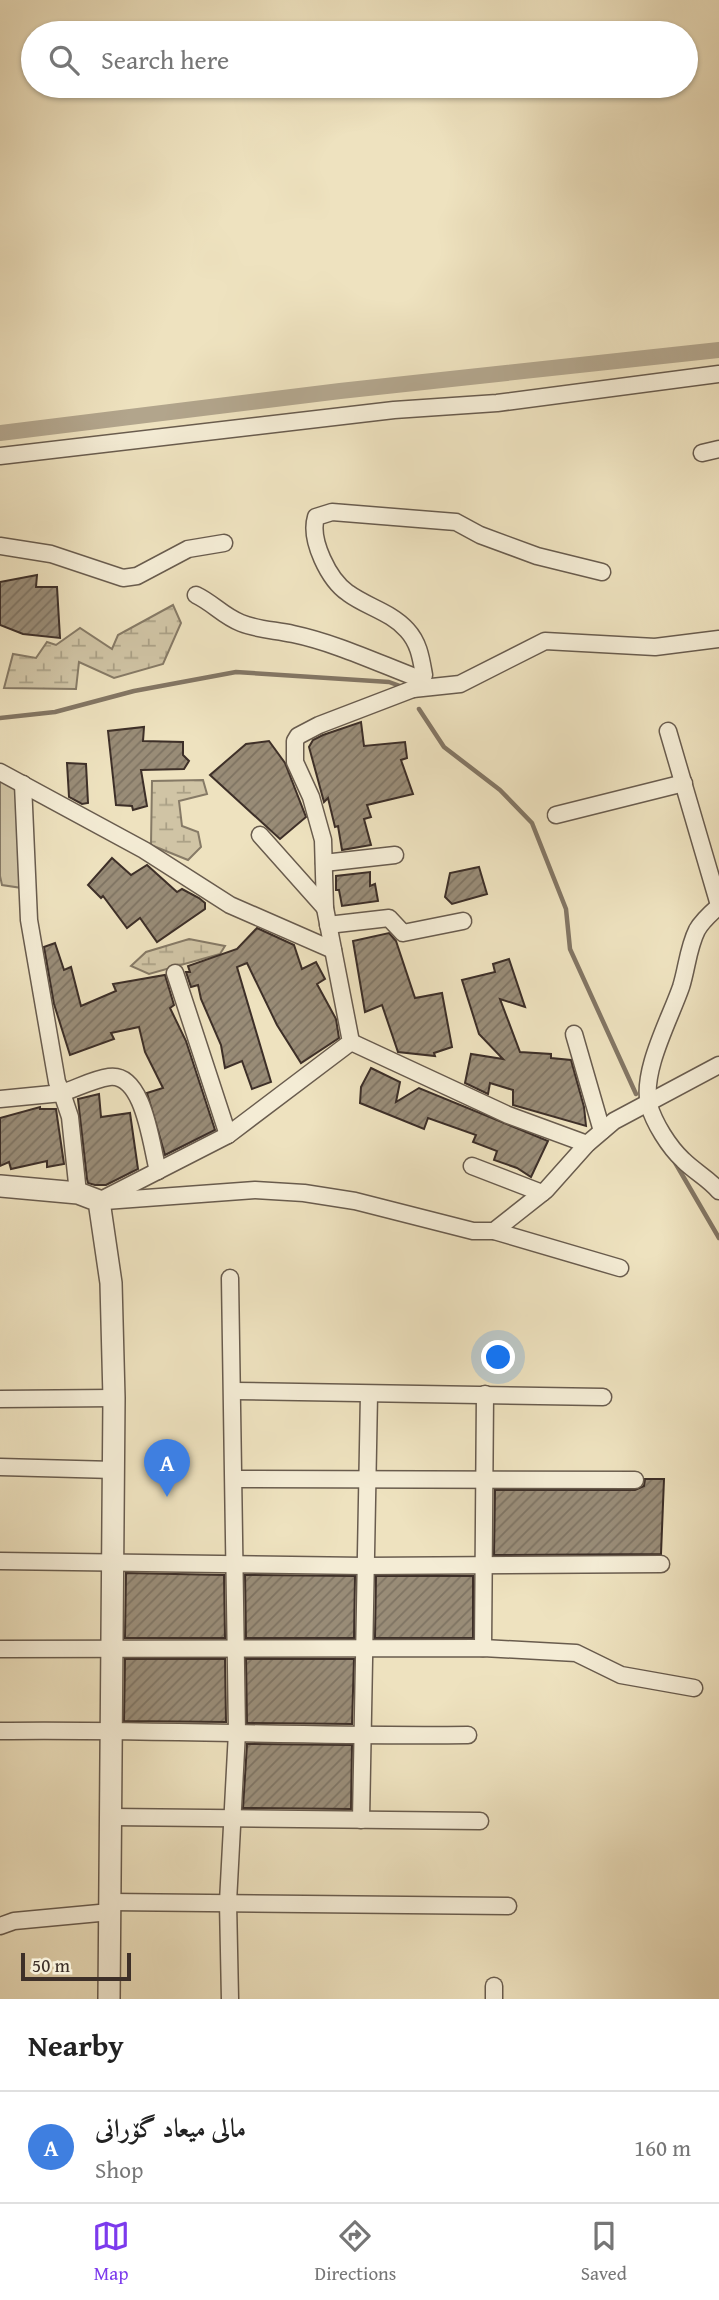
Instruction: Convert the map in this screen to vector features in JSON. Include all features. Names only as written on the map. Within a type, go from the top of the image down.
[{"type":"street","points":[[0,456],[341,416],[497,403],[719,374]]},
{"type":"street","points":[[702,453],[719,449]]},
{"type":"street","points":[[413,687],[424,675],[420,650],[408,631],[372,604],[345,591],[325,563],[314,532],[316,517],[323,513],[456,522],[480,535],[537,556],[602,572]]},
{"type":"street","points":[[0,546],[51,554],[123,578],[138,576],[188,549],[224,543]]},
{"type":"street","points":[[196,596],[215,604],[222,614],[239,623],[265,631],[294,634],[413,687]]},
{"type":"street","points":[[351,1042],[328,925],[323,840],[311,797],[295,762],[295,741],[298,736],[413,687],[460,684],[545,641],[655,647],[719,639]]},
{"type":"street","points":[[668,731],[719,906],[698,927],[689,950],[681,986],[656,1054],[645,1106],[670,1146],[719,1191]]},
{"type":"street","points":[[0,772],[155,857],[230,905],[333,950]]},
{"type":"street","points":[[556,815],[684,783]]},
{"type":"street","points":[[23,784],[29,919],[57,1082],[70,1116],[78,1193]]},
{"type":"street","points":[[260,835],[326,908]]},
{"type":"street","points":[[324,863],[395,855]]},
{"type":"street","points":[[328,925],[389,918],[403,933],[463,921]]},
{"type":"street","points":[[175,973],[228,1136]]},
{"type":"street","points":[[574,1034],[608,1126]]},
{"type":"street","points":[[99,1202],[228,1136],[351,1042]]},
{"type":"street","points":[[351,1042],[508,1115],[587,1144]]},
{"type":"street","points":[[494,1231],[542,1193],[587,1144],[608,1126],[719,1065]]},
{"type":"street","points":[[0,1099],[62,1093],[111,1077],[127,1080],[137,1090],[158,1171]]},
{"type":"street","points":[[472,1166],[542,1193]]},
{"type":"street","points":[[0,1186],[78,1193],[99,1202],[255,1190],[304,1193],[355,1200],[473,1231],[494,1231],[620,1268]]},
{"type":"street","points":[[99,1202],[111,1283],[114,1398],[115,1562],[109,1999]]},
{"type":"street","points":[[230,1278],[234,1391],[234,1647],[237,1732],[231,1818],[230,1999]]},
{"type":"street","points":[[234,1391],[603,1397]]},
{"type":"street","points":[[361,1820],[369,1394]]},
{"type":"street","points":[[483,1648],[485,1394]]},
{"type":"street","points":[[0,1399],[114,1398]]},
{"type":"street","points":[[0,1468],[114,1470]]},
{"type":"street","points":[[234,1479],[635,1480]]},
{"type":"street","points":[[0,1561],[365,1566],[660,1564]]},
{"type":"street","points":[[0,1649],[483,1648],[576,1654],[621,1675],[694,1688]]},
{"type":"street","points":[[0,1731],[468,1735]]},
{"type":"street","points":[[111,1817],[480,1821]]},
{"type":"street","points":[[0,1926],[14,1920],[110,1907],[229,1902],[508,1906]]},
{"type":"green space","points":[[173,605],[181,623],[163,664],[114,678],[79,662],[76,689],[4,688],[13,654],[36,658],[47,642],[56,645],[80,628],[112,649],[118,635]]},
{"type":"green space","points":[[0,772],[19,782],[22,888],[2,885],[0,876]]},
{"type":"green space","points":[[203,780],[207,794],[179,801],[182,826],[198,832],[201,847],[188,860],[151,845],[152,781]]},
{"type":"green space","points":[[189,939],[225,946],[220,954],[149,974],[131,966],[146,952]]},
{"type":"building","points":[[37,575],[36,587],[57,587],[60,638],[23,634],[0,625],[0,582]]},
{"type":"building","points":[[361,722],[364,746],[405,742],[407,758],[401,760],[413,794],[367,805],[371,817],[364,819],[371,845],[342,850],[338,826],[335,827],[328,798],[324,802],[309,747],[313,740],[323,735]]},
{"type":"building","points":[[144,727],[143,741],[183,742],[183,755],[189,761],[184,769],[141,770],[147,806],[133,810],[132,806],[116,805],[108,731]]},
{"type":"building","points":[[269,741],[285,763],[306,817],[280,839],[210,775],[246,744]]},
{"type":"building","points":[[67,763],[86,764],[88,803],[82,804],[69,797]]},
{"type":"building","points":[[112,858],[131,875],[147,865],[177,892],[182,889],[199,898],[205,903],[205,909],[157,942],[140,918],[127,928],[103,896],[101,898],[88,885]]},
{"type":"building","points":[[479,867],[487,894],[452,904],[445,897],[450,873]]},
{"type":"building","points":[[370,872],[370,886],[375,884],[378,901],[342,906],[339,890],[336,890],[336,876]]},
{"type":"building","points":[[257,928],[294,945],[302,969],[316,962],[325,979],[317,984],[336,1019],[339,1038],[301,1063],[277,1025],[247,963],[237,967],[271,1082],[252,1089],[242,1061],[225,1068],[221,1045],[201,999],[198,985],[191,987],[186,972],[190,972],[188,966],[237,949]]},
{"type":"building","points":[[389,933],[396,941],[415,998],[442,993],[452,1047],[434,1053],[435,1056],[398,1052],[382,1005],[365,1012],[353,941]]},
{"type":"building","points":[[55,943],[64,970],[71,967],[81,1006],[116,991],[113,984],[165,975],[174,1005],[170,1008],[186,1041],[215,1130],[165,1155],[147,1093],[163,1088],[145,1052],[139,1027],[111,1033],[114,1039],[70,1055],[54,1004],[44,947]]},
{"type":"building","points":[[509,959],[525,1007],[500,999],[520,1052],[551,1054],[551,1058],[571,1060],[584,1107],[586,1126],[513,1105],[513,1090],[490,1083],[488,1094],[465,1083],[471,1054],[503,1059],[479,1034],[462,980],[495,972],[493,964]]},
{"type":"building","points":[[371,1068],[400,1082],[396,1102],[419,1088],[548,1141],[531,1177],[517,1168],[494,1160],[497,1151],[473,1142],[476,1135],[428,1118],[424,1129],[360,1103],[361,1087]]},
{"type":"building","points":[[99,1094],[101,1117],[130,1113],[138,1169],[106,1185],[88,1183],[78,1099]]},
{"type":"building","points":[[40,1107],[56,1109],[64,1164],[47,1167],[47,1161],[11,1169],[9,1162],[0,1166],[0,1118]]},
{"type":"building","points":[[645,1479],[664,1479],[661,1554],[494,1555],[495,1490],[635,1490],[644,1486]]},
{"type":"building","points":[[126,1573],[224,1575],[225,1638],[125,1638]]},
{"type":"building","points":[[245,1575],[355,1576],[354,1638],[246,1638]]},
{"type":"building","points":[[376,1576],[473,1576],[473,1638],[375,1638]]},
{"type":"building","points":[[125,1659],[225,1659],[226,1722],[124,1721]]},
{"type":"building","points":[[246,1659],[354,1659],[352,1724],[247,1723]]},
{"type":"building","points":[[247,1744],[352,1745],[351,1809],[243,1808]]},
{"type":"waterway","points":[[0,433],[340,391],[719,350]]},
{"type":"waterway","points":[[0,718],[55,712],[134,691],[236,672],[389,682],[400,686]]},
{"type":"waterway","points":[[419,709],[444,747],[500,790],[532,823],[566,909],[570,949],[636,1094]]},
{"type":"waterway","points":[[673,1159],[719,1238]]},
{"type":"place","name":"مالی میعاد گۆرانی","points":[[167,1497]]}]
